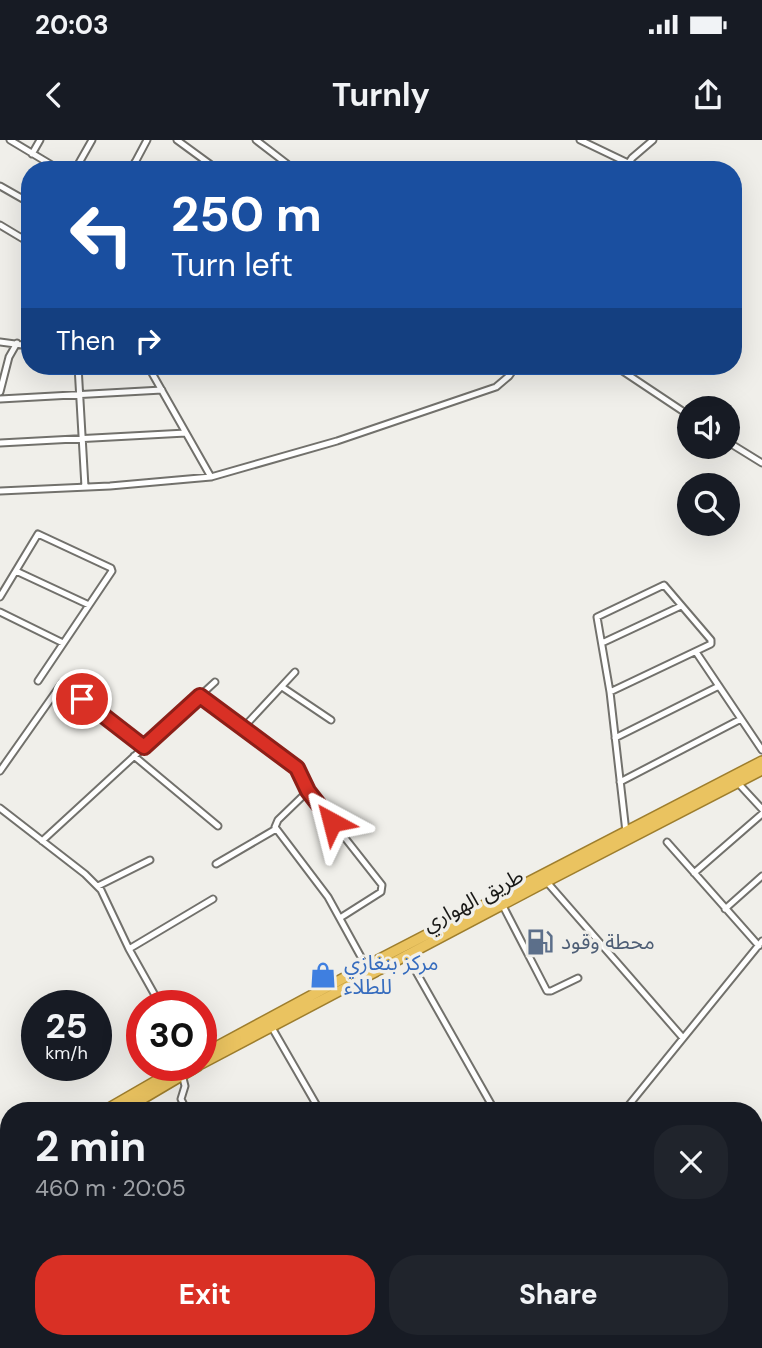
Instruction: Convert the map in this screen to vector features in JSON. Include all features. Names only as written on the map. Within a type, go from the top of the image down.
[{"type":"highway","name":"طريق الهواري","points":[[217,1046],[762,761]]},
{"type":"highway","name":"طريق الهواري","points":[[217,1055],[762,770]]},
{"type":"highway","name":"طريق الهواري","points":[[134,1102],[164,1081]]},
{"type":"highway","name":"طريق الهواري","points":[[123,1102],[158,1085]]},
{"type":"street","points":[[10,140],[44,161]]},
{"type":"street","points":[[32,154],[40,140]]},
{"type":"street","points":[[80,161],[92,140]]},
{"type":"street","points":[[136,161],[147,140]]},
{"type":"street","points":[[177,140],[206,161]]},
{"type":"street","points":[[256,140],[283,161]]},
{"type":"street","points":[[580,140],[616,161]]},
{"type":"street","points":[[632,161],[653,140]]},
{"type":"street","points":[[0,195],[2,187],[21,198]]},
{"type":"street","points":[[0,225],[21,238]]},
{"type":"street","points":[[0,341],[21,344]]},
{"type":"street","points":[[0,392],[9,357],[17,343]]},
{"type":"street","points":[[78,375],[85,487]]},
{"type":"street","points":[[153,375],[211,477]]},
{"type":"street","points":[[0,491],[211,477],[337,441],[496,387],[510,375]]},
{"type":"street","points":[[628,375],[677,407]]},
{"type":"street","points":[[0,399],[162,390]]},
{"type":"street","points":[[0,443],[186,433]]},
{"type":"street","points":[[740,449],[762,463]]},
{"type":"street","points":[[0,597],[40,534],[111,566],[112,571],[38,681]]},
{"type":"street","points":[[16,571],[89,605]]},
{"type":"street","points":[[610,692],[710,645],[711,640],[663,585],[600,614],[597,619],[610,692],[626,832]]},
{"type":"street","points":[[602,643],[681,606]]},
{"type":"street","points":[[0,612],[64,643]]},
{"type":"street","points":[[696,652],[762,750]]},
{"type":"street","points":[[243,728],[295,672]]},
{"type":"street","points":[[0,771],[62,682],[144,747]]},
{"type":"street","points":[[42,841],[215,682]]},
{"type":"street","points":[[615,738],[719,686]]},
{"type":"street","points":[[282,687],[331,720]]},
{"type":"street","points":[[200,696],[297,768],[308,791],[382,886],[381,892],[340,918]]},
{"type":"street","points":[[620,782],[741,719]]},
{"type":"street","points":[[134,756],[218,826]]},
{"type":"street","points":[[694,873],[762,811],[738,783]]},
{"type":"street","points":[[308,791],[278,820],[276,829],[328,897],[366,966]]},
{"type":"street","points":[[0,808],[98,886],[153,990]]},
{"type":"street","points":[[216,864],[276,829]]},
{"type":"street","points":[[631,1102],[760,944],[725,909],[667,842]]},
{"type":"street","points":[[98,886],[150,860]]},
{"type":"street","points":[[725,909],[762,876]]},
{"type":"street","points":[[546,881],[683,1038]]},
{"type":"street","points":[[129,949],[213,899]]},
{"type":"street","points":[[502,904],[547,991],[578,978]]},
{"type":"street","points":[[406,954],[490,1102]]},
{"type":"street","points":[[271,1026],[315,1102]]},
{"type":"street","points":[[182,1102],[184,1081]]},
{"type":"place","name":"محطة وقود","points":[[540,942]]},
{"type":"place","name":"مركز بنغازي للطلاء","points":[[323,975]]},
{"type":"route","points":[[82,699],[144,747],[200,696],[297,768],[308,791],[332,822]]}]
